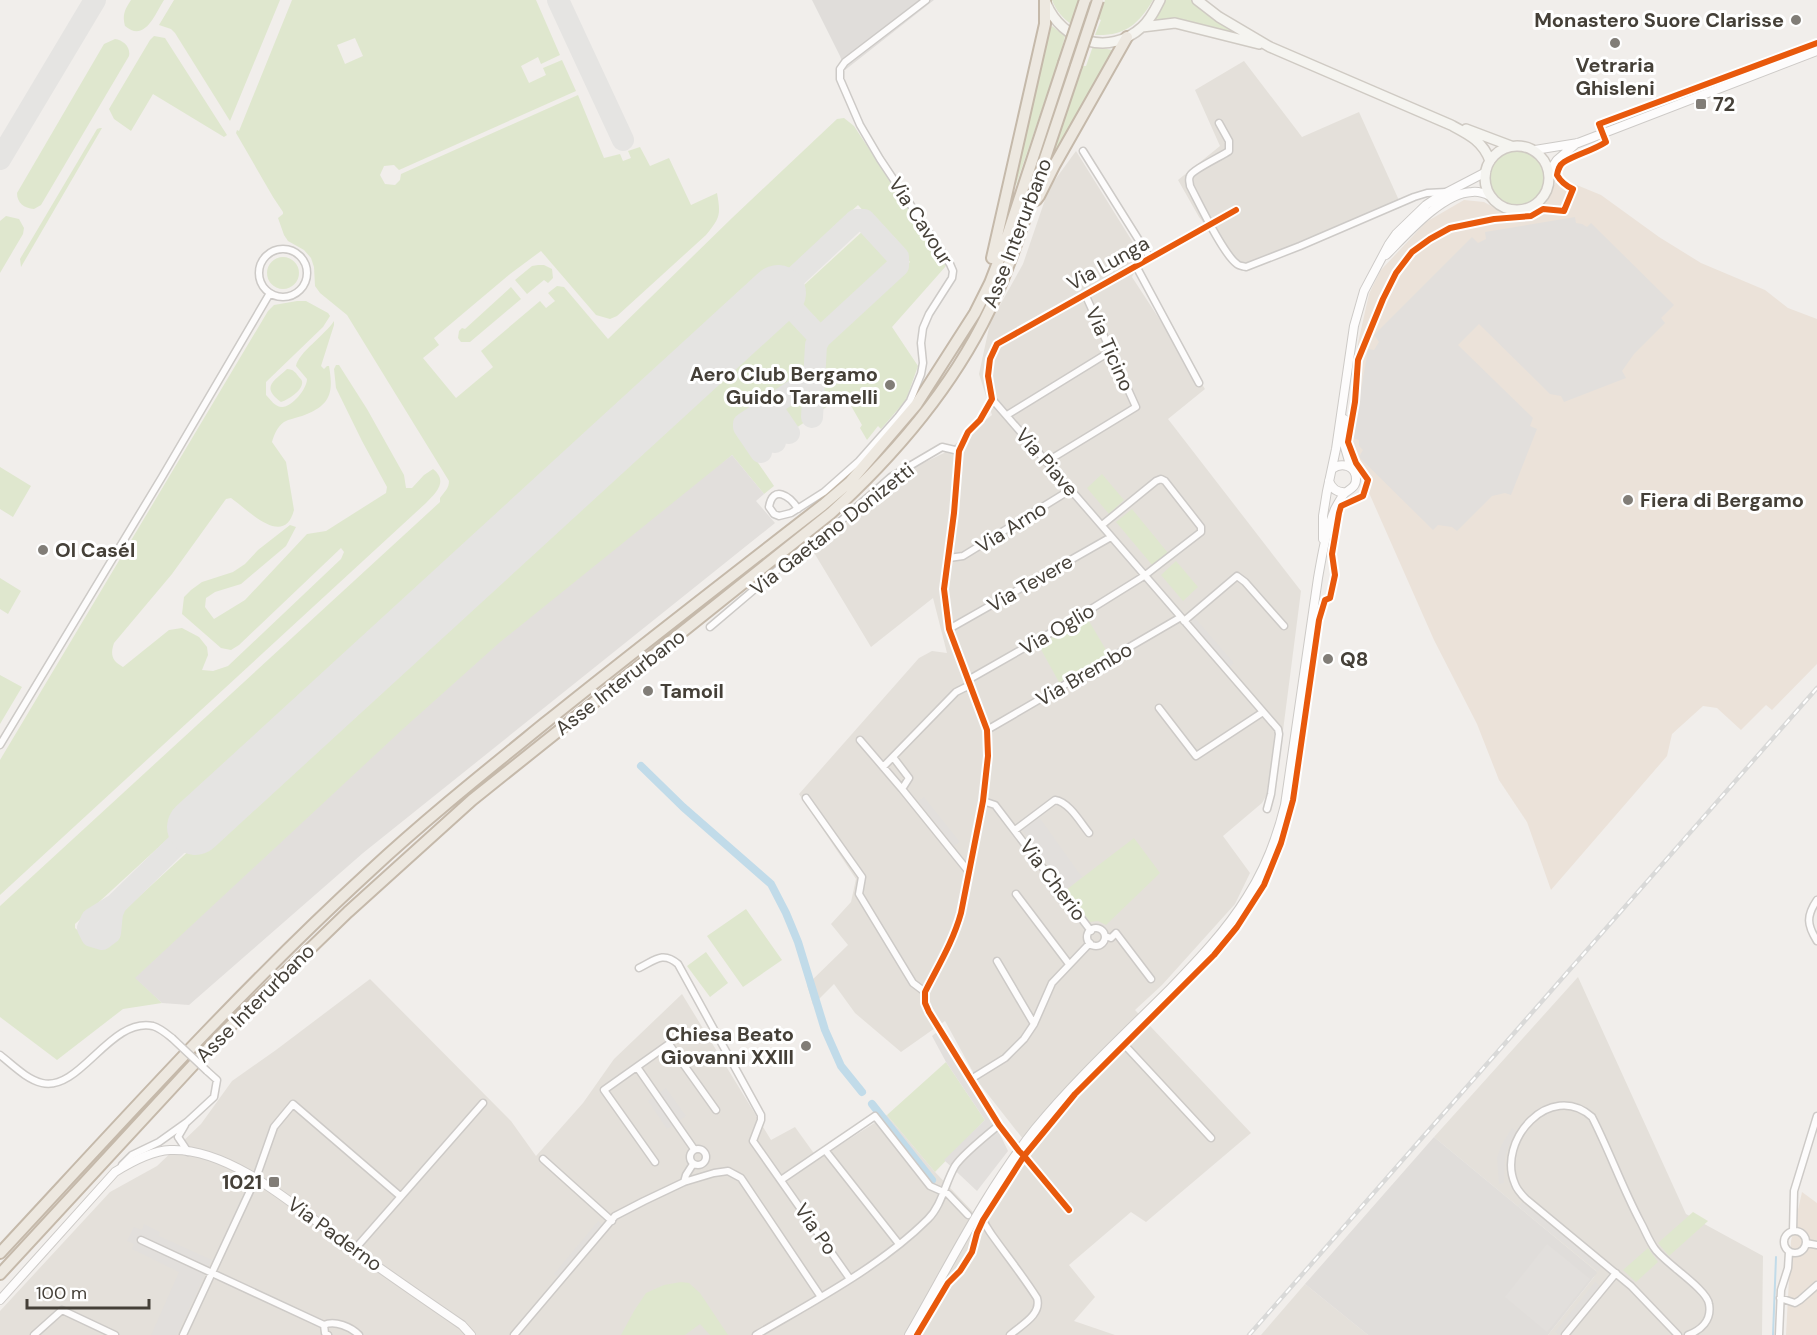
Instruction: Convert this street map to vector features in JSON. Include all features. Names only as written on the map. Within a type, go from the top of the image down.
[{"type":"highway","points":[[933,381],[936,368],[984,280],[995,250],[1045,24],[1045,0]]},
{"type":"highway","name":"Asse Interurbano","points":[[0,1253],[237,998],[356,884],[463,789],[823,505],[850,482],[901,424],[933,381],[975,313],[990,283],[1085,0]]},
{"type":"highway","name":"Asse Interurbano","points":[[0,1274],[219,1037],[348,912],[472,800],[831,513],[877,470],[916,426],[974,339],[1011,260],[1098,0]]},
{"type":"highway","points":[[1029,206],[1039,196],[1127,37]]},
{"type":"main road","points":[[1045,0],[1050,12],[1060,25],[1078,38],[1103,43],[1127,37],[1142,27],[1154,14],[1160,0]]},
{"type":"main road","points":[[1197,0],[1219,17],[1270,47],[1450,124],[1511,146],[1535,150],[1544,159],[1550,181],[1545,195],[1532,207],[1521,210],[1500,205],[1490,196],[1486,186],[1486,172],[1490,161],[1501,150],[1511,146]]},
{"type":"main road","points":[[1142,27],[1175,23],[1270,47]]},
{"type":"main road","points":[[1450,124],[1478,141],[1486,150],[1490,161]]},
{"type":"street","name":"Via Cavour","points":[[798,509],[792,499],[785,495],[774,496],[769,507],[774,514],[779,516],[791,513],[798,509],[824,492],[859,461],[910,401],[923,363],[921,343],[923,328],[929,314],[952,278],[953,271],[950,264],[860,125],[841,84],[840,75],[840,69],[845,62],[926,0]]},
{"type":"street","points":[[1535,150],[1578,142],[1817,51]]},
{"type":"street","points":[[1219,123],[1229,141],[1229,151],[1195,171],[1190,176],[1190,186],[1230,255],[1237,264],[1246,267],[1419,196],[1434,192],[1447,192]]},
{"type":"street","points":[[1549,172],[1557,160],[1578,142]]},
{"type":"street","points":[[1083,151],[1150,258]]},
{"type":"street","points":[[1323,549],[1323,516],[1345,394],[1353,327],[1367,285],[1396,234],[1429,203],[1486,172]]},
{"type":"street","points":[[1382,258],[1429,214],[1447,201],[1470,192],[1490,196]]},
{"type":"street","points":[[1419,196],[1429,203]]},
{"type":"street","name":"Via Lunga","points":[[992,399],[988,376],[990,359],[997,344],[1236,210]]},
{"type":"street","points":[[281,249],[296,254],[306,267],[306,278],[301,288],[294,294],[284,297],[270,293],[260,280],[259,270],[263,260],[271,252],[281,249]]},
{"type":"street","points":[[1136,266],[1199,383]]},
{"type":"street","points":[[0,745],[270,293]]},
{"type":"street","name":"Via Ticino","points":[[1046,462],[1136,407],[1085,294]]},
{"type":"street","points":[[1007,416],[1111,351]]},
{"type":"street","points":[[909,1335],[998,1180],[1018,1151],[1066,1095],[1200,957],[1247,898],[1262,871],[1276,838],[1285,805],[1323,549],[1335,509],[1346,492],[1353,488],[1356,479],[1344,444],[1345,394]]},
{"type":"street","points":[[992,399],[980,420],[968,432],[959,451],[944,589],[949,629],[987,730],[988,756],[983,801],[957,930],[925,992],[925,1003],[999,1125],[1018,1151],[1069,1210]]},
{"type":"street","name":"Via Piave","points":[[992,399],[1278,729],[1271,794],[1267,809]]},
{"type":"street","name":"Via Gaetano Donizetti","points":[[710,627],[802,549],[819,540],[891,477],[942,447],[959,451]]},
{"type":"street","points":[[1332,470],[1340,465],[1351,468]]},
{"type":"street","points":[[1102,525],[1156,481],[1161,479],[1165,481],[1201,527],[1202,532],[1144,576]]},
{"type":"street","points":[[1329,481],[1336,491],[1346,492]]},
{"type":"street","name":"Via Arno","points":[[949,558],[963,556],[1071,490]]},
{"type":"street","name":"Via Tevere","points":[[949,629],[1111,537]]},
{"type":"street","name":"Via Oglio","points":[[883,767],[956,692],[1144,576]]},
{"type":"street","points":[[1182,619],[1237,576],[1284,626]]},
{"type":"street","name":"Via Brembo","points":[[987,730],[1182,619]]},
{"type":"street","points":[[1159,708],[1196,756],[1263,712]]},
{"type":"street","points":[[860,740],[969,872]]},
{"type":"street","points":[[893,757],[909,778],[902,789]]},
{"type":"street","points":[[806,798],[862,877],[859,894],[913,984],[925,992]]},
{"type":"street","name":"Via Cherio","points":[[1015,830],[1055,800],[1066,805],[1089,833]]},
{"type":"street","name":"Via Cherio","points":[[983,801],[995,805],[1091,930]]},
{"type":"street","points":[[1016,894],[1069,963]]},
{"type":"street","points":[[1817,900],[1809,922],[1809,927],[1817,940]]},
{"type":"street","points":[[1090,943],[1088,939],[1091,930],[1100,929],[1105,936],[1111,938],[1116,933],[1151,979]]},
{"type":"street","points":[[1090,943],[1098,946],[1102,944],[1105,936]]},
{"type":"street","points":[[971,1079],[1005,1058],[1024,1039],[1052,983],[1090,943]]},
{"type":"street","name":"Via Po","points":[[639,968],[663,956],[671,958],[678,964],[761,1114],[753,1141],[850,1279]]},
{"type":"street","points":[[997,961],[1034,1023]]},
{"type":"street","name":"Via Paderno","points":[[0,1054],[25,1075],[43,1083],[54,1083],[68,1078],[118,1035],[137,1025],[155,1026],[172,1038],[217,1080],[214,1097],[187,1122],[159,1142],[132,1155],[0,1300]]},
{"type":"street","points":[[1120,1040],[1211,1138]]},
{"type":"street","points":[[655,1162],[604,1090],[669,1044],[716,1110]]},
{"type":"street","points":[[636,1067],[694,1149]]},
{"type":"street","points":[[354,1250],[483,1103]]},
{"type":"street","points":[[183,1335],[256,1178],[274,1127],[293,1104],[400,1196]]},
{"type":"street","points":[[1678,1335],[1639,1294],[1526,1200],[1515,1185],[1512,1158],[1518,1139],[1524,1128],[1542,1111],[1560,1104],[1585,1110],[1592,1117],[1625,1193],[1653,1247],[1705,1294],[1709,1304],[1708,1317],[1704,1326],[1688,1335]]},
{"type":"street","points":[[781,1180],[875,1116],[930,1186],[948,1194],[968,1215]]},
{"type":"street","points":[[1792,1231],[1794,1191],[1817,1116]]},
{"type":"street","name":"Via Paderno","points":[[169,1150],[187,1122]]},
{"type":"street","points":[[756,1335],[850,1279],[899,1244],[930,1217],[956,1164],[999,1125]]},
{"type":"street","points":[[178,1137],[188,1152]]},
{"type":"street","points":[[156,1154],[159,1142]]},
{"type":"street","points":[[693,1164],[702,1164],[706,1160],[704,1151],[694,1149]]},
{"type":"street","points":[[693,1164],[689,1156],[694,1149]]},
{"type":"street","name":"Via Paderno","points":[[115,1172],[134,1160],[169,1150],[188,1152],[220,1161],[272,1188],[354,1250],[462,1325],[471,1335]]},
{"type":"street","points":[[825,1150],[899,1244]]},
{"type":"street","points":[[543,1159],[612,1221]]},
{"type":"street","points":[[684,1182],[693,1164]]},
{"type":"street","points":[[513,1335],[615,1216],[684,1182],[728,1171],[741,1178],[821,1297]]},
{"type":"street","points":[[978,1215],[1037,1298],[1035,1313],[1010,1335]]},
{"type":"street","points":[[1792,1231],[1802,1233],[1806,1243],[1800,1252],[1789,1252],[1784,1247],[1783,1240],[1786,1234],[1792,1231]]},
{"type":"street","points":[[141,1240],[324,1325],[334,1323],[355,1331],[359,1335]]},
{"type":"street","points":[[1806,1243],[1817,1245]]},
{"type":"street","points":[[1779,1335],[1780,1299],[1788,1268],[1789,1252]]},
{"type":"street","points":[[1564,1335],[1616,1273]]},
{"type":"street","points":[[1780,1299],[1795,1303],[1817,1285]]},
{"type":"street","points":[[34,1335],[62,1310],[115,1335]]},
{"type":"street","points":[[324,1325],[325,1333],[328,1335]]},
{"type":"shaded area","points":[[812,0],[934,0],[845,70]]},
{"type":"shaded area","points":[[1244,61],[1302,137],[1359,112],[1402,207],[1241,270],[1199,217],[1178,180],[1220,146],[1195,90]]},
{"type":"shaded area","points":[[1076,151],[1142,257],[1132,277],[1205,389],[1168,419],[1301,591],[1277,777],[1262,803],[1223,836],[1250,873],[1235,904],[1162,985],[1135,1010],[1251,1133],[1146,1222],[1131,1212],[1069,1265],[1095,1297],[1074,1321],[1115,1335],[0,1335],[0,1311],[110,1192],[157,1166],[201,1124],[232,1081],[370,979],[511,1121],[536,1156],[583,1103],[614,1059],[682,994],[771,1140],[795,1127],[818,1159],[887,1115],[935,1172],[973,1212],[1023,1139],[979,1083],[945,1021],[901,1052],[855,1013],[834,984],[813,1005],[807,985],[848,945],[831,924],[851,902],[856,879],[799,794],[919,658],[932,651],[947,653],[933,598],[871,647],[813,551],[892,478],[944,453],[992,415],[979,374],[990,323],[1023,264],[1049,188]]},
{"type":"shaded area","name":"Fiera di Bergamo","points":[[1560,174],[1567,181],[1601,195],[1659,237],[1701,263],[1765,290],[1788,308],[1817,319],[1817,664],[1772,710],[1766,705],[1741,730],[1717,708],[1703,706],[1672,734],[1667,756],[1551,890],[1527,822],[1499,780],[1477,724],[1434,640],[1347,443],[1358,343],[1369,294],[1380,271],[1426,222],[1464,200],[1484,202],[1520,219],[1533,216],[1545,203]]},
{"type":"shaded area","points":[[1575,217],[1576,223],[1587,227],[1591,223],[1674,305],[1661,318],[1665,323],[1634,354],[1622,371],[1626,378],[1564,402],[1561,396],[1550,394],[1479,324],[1458,345],[1533,418],[1530,426],[1537,429],[1511,495],[1505,493],[1492,496],[1457,531],[1452,527],[1438,525],[1433,530],[1359,457],[1363,450],[1359,446],[1359,440],[1353,438],[1368,349],[1374,350],[1379,342],[1374,335],[1472,237],[1478,243],[1486,239],[1485,232]]},
{"type":"shaded area","points":[[732,455],[764,494],[756,501],[775,523],[363,853],[189,1005],[162,1003],[135,978],[499,643]]},
{"type":"shaded area","points":[[1195,618],[1234,663],[1229,667],[1189,623]]},
{"type":"shaded area","points":[[924,797],[960,842],[954,846],[918,801]]},
{"type":"shaded area","points":[[1039,817],[1082,877],[1066,890],[1022,830]]},
{"type":"shaded area","points":[[1578,977],[1686,1214],[1763,1256],[1762,1335],[1548,1335],[1594,1277],[1596,1271],[1434,1137]]},
{"type":"shaded area","points":[[937,1032],[991,1116],[1008,1151],[977,1191],[944,1160],[985,1120],[946,1062],[932,1036]]},
{"type":"shaded area","points":[[666,1088],[686,1116],[667,1129],[648,1101]]},
{"type":"shaded area","points":[[1512,1128],[1518,1132],[1509,1145],[1505,1157],[1504,1183],[1499,1184],[1497,1158]]},
{"type":"shaded area","points":[[1434,1137],[1596,1271],[1597,1273],[1548,1335],[1368,1335],[1305,1284]]},
{"type":"shaded area","points":[[1802,1192],[1817,1203],[1817,1335],[1786,1335],[1791,1241]]},
{"type":"shaded area","points":[[1522,1202],[1602,1266],[1598,1271],[1518,1206]]},
{"type":"shaded area","points":[[598,1221],[603,1225],[558,1277],[554,1274]]},
{"type":"shaded area","points":[[144,1224],[160,1232],[159,1236],[212,1260],[177,1335],[151,1335],[179,1272],[132,1249],[134,1244],[127,1241],[134,1227],[142,1230]]},
{"type":"shaded area","points":[[1547,1244],[1590,1279],[1547,1332],[1505,1297]]},
{"type":"shaded area","points":[[1595,1282],[1600,1286],[1559,1335],[1555,1332]]},
{"type":"shaded area","points":[[1305,1284],[1368,1335],[1261,1335]]},
{"type":"green space","points":[[131,0],[164,0],[149,25],[138,31],[125,26],[125,12]]},
{"type":"green space","points":[[174,0],[280,0],[230,121],[175,33],[159,25]]},
{"type":"green space","points":[[292,0],[536,0],[560,55],[541,64],[538,57],[521,66],[529,83],[546,75],[543,68],[562,60],[576,91],[399,170],[394,165],[384,166],[380,175],[385,184],[395,185],[400,180],[401,174],[578,95],[604,158],[620,154],[623,161],[631,158],[628,151],[640,147],[650,166],[669,158],[691,205],[717,193],[718,216],[706,235],[617,316],[610,319],[596,315],[541,251],[510,274],[434,338],[439,345],[423,358],[456,398],[493,367],[481,351],[540,301],[546,308],[555,301],[548,293],[557,286],[564,287],[608,339],[837,119],[844,118],[854,126],[946,266],[892,327],[918,366],[906,400],[881,429],[878,426],[867,440],[860,428],[862,425],[850,404],[844,406],[837,400],[816,414],[818,356],[822,344],[910,262],[858,205],[75,924],[75,928],[94,945],[104,947],[116,941],[120,931],[117,918],[120,914],[782,307],[792,314],[807,333],[810,345],[809,374],[736,424],[757,454],[754,457],[774,486],[764,494],[732,455],[136,978],[162,1003],[123,1009],[57,1060],[0,1017],[0,906],[440,502],[449,484],[347,315],[320,293],[315,286],[311,258],[304,250],[288,241],[284,235],[278,218],[283,212],[236,133],[237,130],[239,131]],"holes":[[[355,38],[363,56],[345,64],[337,45]]]},
{"type":"green space","points":[[1052,0],[1080,0],[1072,25],[1060,14]]},
{"type":"green space","points":[[1105,0],[1153,0],[1142,16],[1130,27],[1115,33],[1095,35]]},
{"type":"green space","points":[[1165,0],[1193,0],[1229,27],[1232,32],[1180,21],[1154,20]]},
{"type":"green space","points":[[1052,26],[1065,36],[1016,185],[1013,183],[1047,33]]},
{"type":"green space","points":[[154,36],[165,38],[227,135],[224,137],[153,94],[131,131],[114,119],[109,109]]},
{"type":"green space","points":[[115,39],[126,44],[129,56],[41,205],[34,209],[24,206],[18,200],[17,193],[104,44]]},
{"type":"green space","points":[[1093,46],[1112,50],[1112,55],[1049,164],[1083,66],[1086,66]]},
{"type":"green space","points":[[102,128],[21,267],[20,259],[97,129]]},
{"type":"green space","points":[[1517,151],[1527,153],[1536,159],[1542,168],[1544,178],[1542,188],[1536,197],[1527,203],[1517,205],[1507,203],[1498,197],[1492,188],[1490,178],[1492,168],[1498,159],[1507,153]]},
{"type":"green space","points":[[6,216],[19,219],[24,228],[23,234],[0,273],[0,221]]},
{"type":"green space","points":[[864,230],[869,231],[892,258],[893,263],[828,323],[811,321],[790,298]]},
{"type":"green space","points":[[283,257],[295,261],[299,273],[295,285],[283,289],[271,285],[267,273],[271,261]]},
{"type":"green space","points":[[538,265],[552,269],[553,278],[548,283],[544,280],[527,294],[515,280],[532,266]]},
{"type":"green space","points":[[511,287],[521,299],[470,342],[461,342],[458,338],[459,331],[462,328],[465,329]]},
{"type":"green space","points":[[306,301],[330,316],[323,327],[266,382],[266,395],[275,405],[286,406],[302,392],[307,379],[296,366],[298,361],[334,321],[334,325],[321,366],[324,369],[329,366],[331,384],[328,398],[319,408],[284,422],[272,442],[286,462],[294,510],[289,521],[282,526],[265,523],[231,498],[226,499],[172,574],[114,643],[112,654],[114,660],[123,667],[169,630],[182,628],[199,637],[207,647],[208,655],[202,670],[213,671],[228,666],[341,559],[344,552],[341,548],[231,650],[221,648],[182,614],[184,597],[191,590],[202,582],[233,572],[290,525],[296,527],[286,546],[241,584],[215,592],[206,598],[205,607],[214,619],[245,600],[307,534],[326,531],[386,493],[387,487],[336,388],[334,369],[336,365],[339,365],[367,409],[404,475],[406,488],[412,488],[433,469],[440,478],[439,486],[426,503],[0,895],[0,760],[268,311],[274,305]]},
{"type":"green space","points":[[287,369],[296,373],[302,380],[302,384],[295,394],[281,402],[270,388]]},
{"type":"green space","points":[[809,385],[808,420],[793,430],[780,412],[781,403]]},
{"type":"green space","points":[[0,467],[31,486],[13,517],[0,509]]},
{"type":"green space","points":[[1102,474],[1124,500],[1109,514],[1087,488]]},
{"type":"green space","points":[[1132,509],[1168,553],[1153,566],[1116,522]]},
{"type":"green space","points":[[1176,561],[1198,587],[1183,601],[1161,575]]},
{"type":"green space","points":[[0,578],[21,591],[8,614],[0,609]]},
{"type":"green space","points":[[1086,616],[1109,655],[1060,684],[1038,644]]},
{"type":"green space","points":[[0,675],[22,687],[0,724]]},
{"type":"green space","points":[[1134,838],[1160,873],[1106,925],[1098,921],[1090,922],[1066,890]]},
{"type":"green space","points":[[746,909],[782,960],[743,987],[707,936]]},
{"type":"green space","points":[[706,952],[728,983],[710,997],[687,966]]},
{"type":"green space","points":[[946,1062],[985,1120],[935,1172],[887,1115]]},
{"type":"green space","points":[[1693,1212],[1708,1221],[1669,1256],[1658,1243]]},
{"type":"green space","points":[[1648,1248],[1658,1262],[1636,1282],[1623,1270]]},
{"type":"green space","points":[[689,1283],[700,1293],[728,1335],[710,1335],[700,1324],[685,1335],[621,1335],[646,1293],[664,1285]]},
{"type":"waterway","points":[[641,766],[683,807],[771,884],[798,942],[825,1030],[841,1066],[862,1092]]},
{"type":"waterway","points":[[872,1104],[932,1180]]},
{"type":"waterway","points":[[1773,1335],[1776,1257]]},
{"type":"taxiway","points":[[0,159],[95,0]]},
{"type":"taxiway","points":[[558,0],[623,140]]},
{"type":"taxiway","points":[[812,417],[816,345],[820,338],[898,266],[898,257],[864,220],[856,220],[778,293],[820,338]]},
{"type":"taxiway","points":[[761,452],[744,424],[814,377]]},
{"type":"taxiway","points":[[772,405],[789,433]]},
{"type":"taxiway","points":[[758,414],[775,442]]},
{"type":"taxiway","points":[[116,904],[112,913],[110,933],[102,939],[92,936],[88,928],[92,919],[116,904],[195,827]]},
{"type":"runway","points":[[195,827],[778,293]]},
{"type":"railway","points":[[1249,1335],[1817,688]]},
{"type":"cycle path","points":[[917,1335],[948,1283],[960,1271],[972,1252],[983,1220],[1024,1156],[1075,1094],[1214,955],[1237,927],[1264,885],[1281,843],[1293,800],[1319,620],[1325,600],[1330,598],[1335,575],[1332,554],[1339,513],[1341,506],[1363,496],[1368,480],[1356,463],[1348,442],[1355,402],[1358,360],[1396,273],[1412,252],[1450,228],[1494,219],[1531,216],[1543,209],[1564,211],[1573,189],[1564,184],[1557,175],[1559,168],[1569,159],[1606,142],[1599,124],[1817,43]]},
{"type":"cycle path","points":[[1069,1210],[999,1125],[925,1003],[925,992],[950,944],[961,913],[983,801],[988,756],[987,730],[949,629],[944,589],[959,451],[968,432],[980,420],[992,399],[988,376],[990,359],[997,344],[1236,210]]},
{"type":"place","name":"Monastero Suore Clarisse","points":[[1796,20]]},
{"type":"place","name":"Vetraria Ghisleni","points":[[1615,43]]},
{"type":"place","name":"72","points":[[1701,104]]},
{"type":"place","name":"Aero Club Bergamo Guido Taramelli","points":[[890,385]]},
{"type":"place","name":"Fiera di Bergamo","points":[[1628,500]]},
{"type":"place","name":"Ol Casél","points":[[43,550]]},
{"type":"place","name":"Q8","points":[[1328,659]]},
{"type":"place","name":"Tamoil","points":[[648,691]]},
{"type":"place","name":"Chiesa Beato Giovanni XXIII","points":[[806,1046]]},
{"type":"place","name":"1021","points":[[274,1182]]}]
